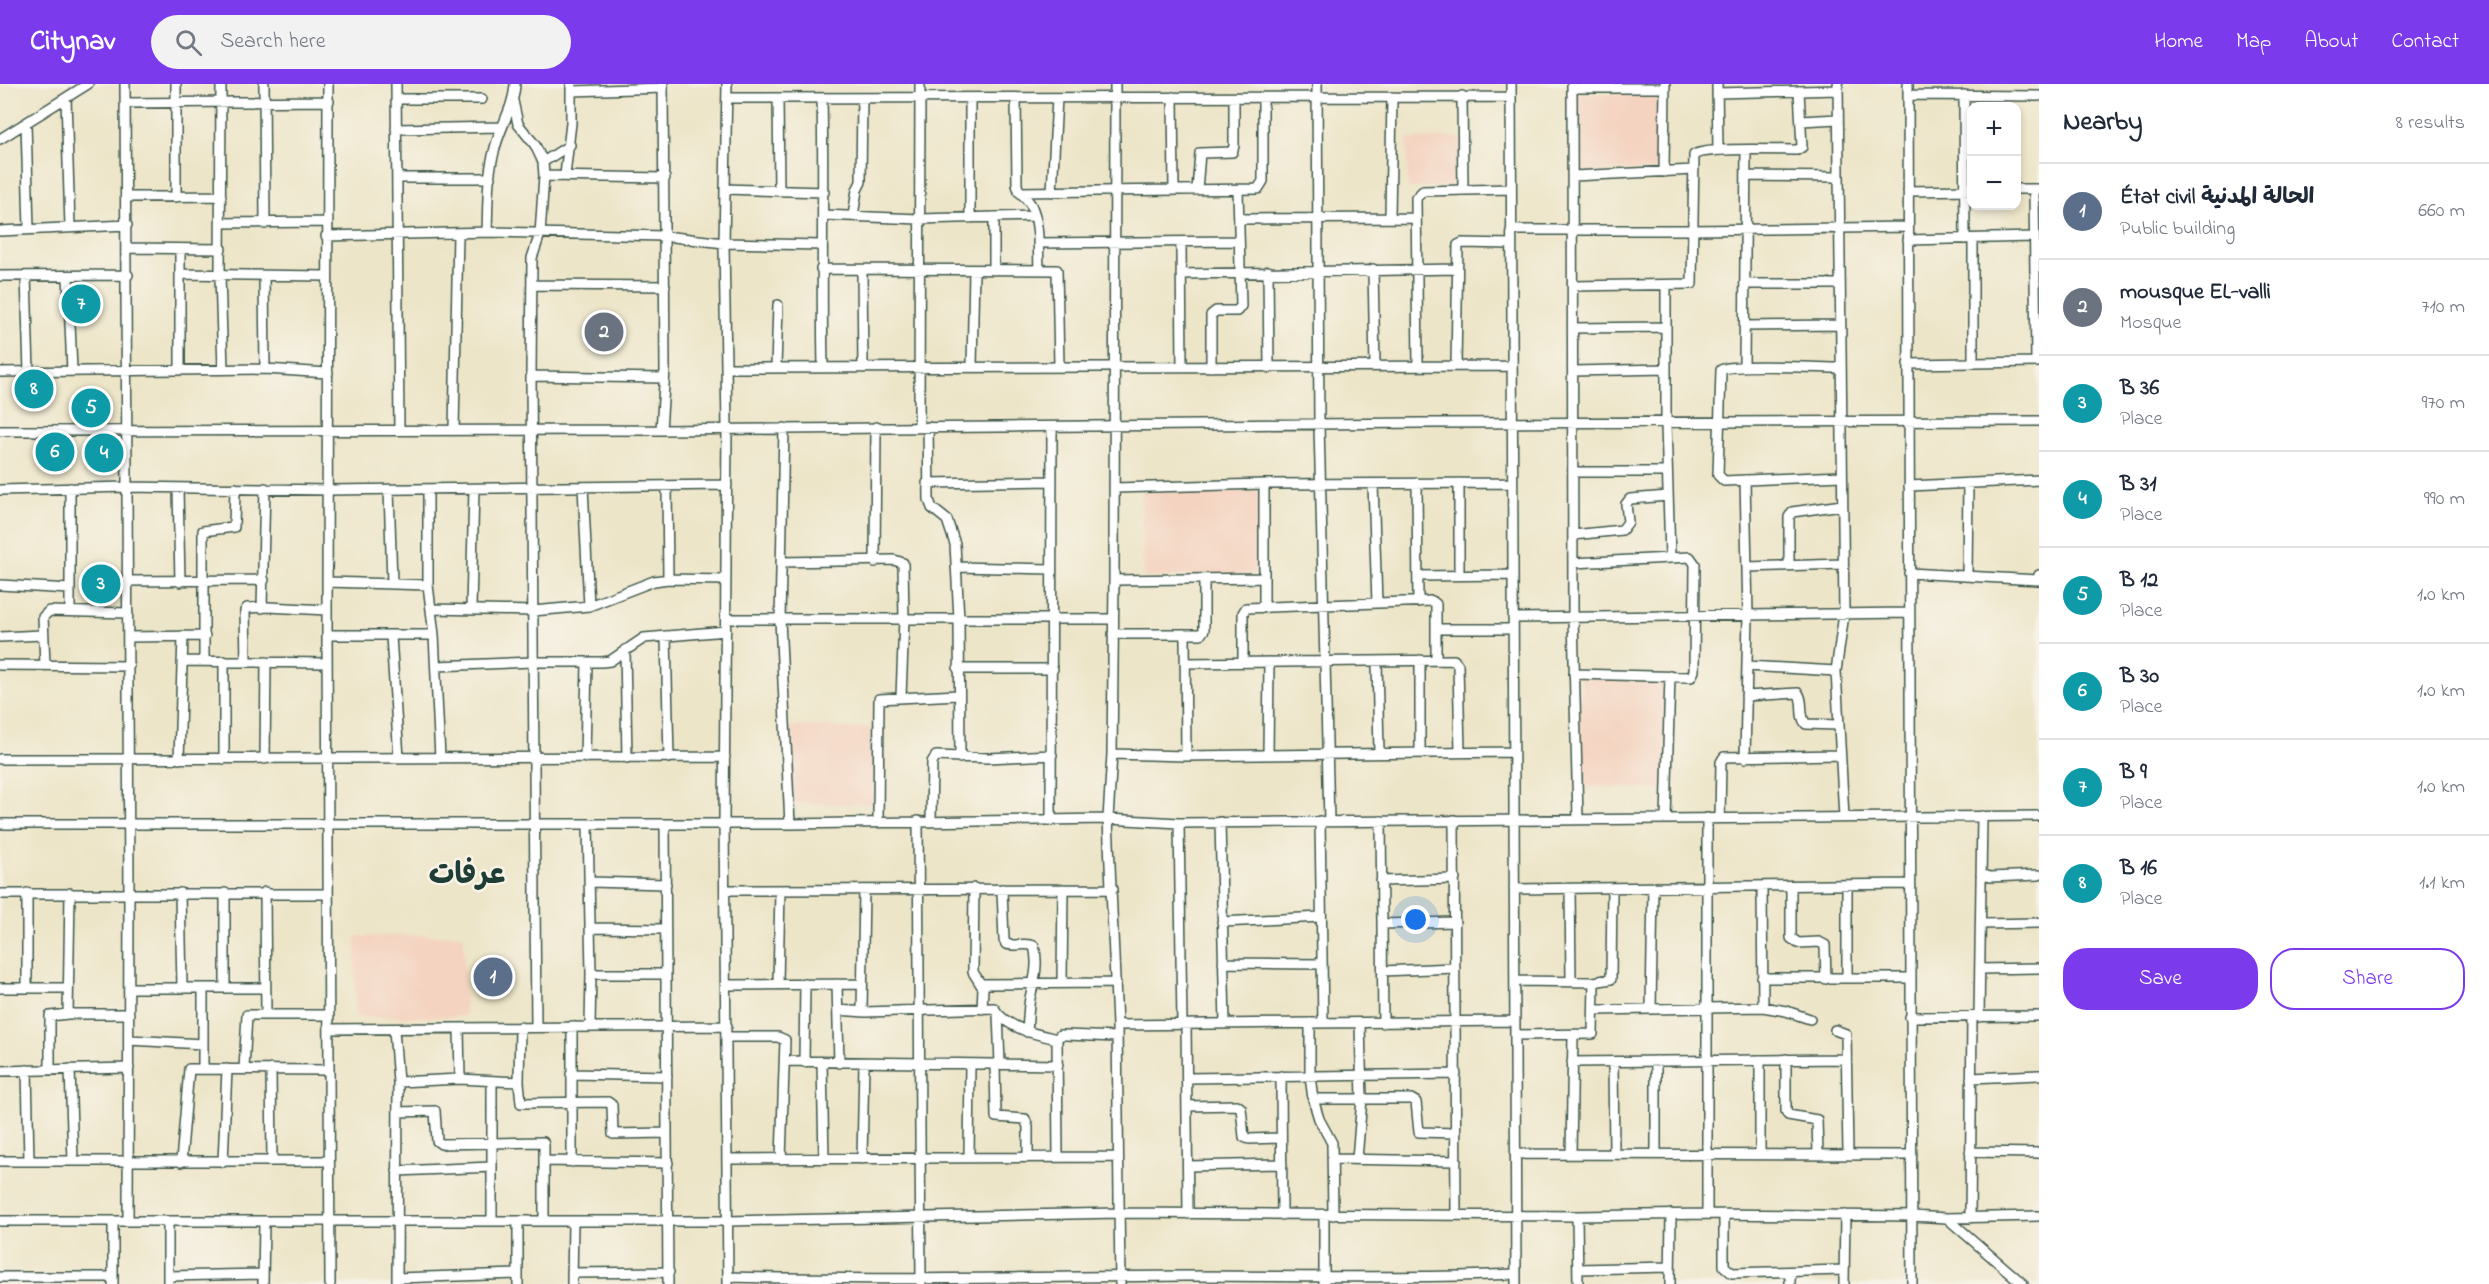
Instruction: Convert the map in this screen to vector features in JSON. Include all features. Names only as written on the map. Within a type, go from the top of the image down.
[{"type":"street","points":[[0,139],[88,84]]},
{"type":"street","points":[[125,84],[128,248],[128,1221]]},
{"type":"street","points":[[176,84],[176,197]]},
{"type":"street","points":[[221,84],[220,275],[223,369]]},
{"type":"street","points":[[264,84],[265,224]]},
{"type":"street","points":[[328,84],[326,236],[330,1284]]},
{"type":"street","points":[[396,84],[399,429]]},
{"type":"street","points":[[487,232],[493,153],[501,127],[513,101],[515,84]]},
{"type":"street","points":[[727,84],[724,243],[727,428],[724,824],[728,1281],[865,1282],[1516,1279],[1511,84]]},
{"type":"street","points":[[920,84],[919,367],[927,483],[932,508],[946,520],[956,544],[960,758]]},
{"type":"street","points":[[1115,84],[1114,580],[1112,754],[1108,819],[1116,983],[1120,1281]]},
{"type":"street","points":[[1317,84],[1318,366],[1328,754],[1321,917],[1323,1023]]},
{"type":"street","points":[[1908,84],[1912,1284]]},
{"type":"street","points":[[564,176],[570,145],[572,87],[663,86],[665,286],[661,430]]},
{"type":"street","points":[[1578,819],[1573,617],[1572,86],[1665,86],[1664,172]]},
{"type":"street","points":[[1718,150],[1717,89],[1799,91],[1838,87],[1844,614],[1836,671],[1844,817]]},
{"type":"street","points":[[1573,286],[1692,284],[1694,155],[1697,152],[1718,150],[1797,150],[1802,147],[1799,91]]},
{"type":"street","points":[[1908,95],[2039,96]]},
{"type":"street","points":[[1964,95],[1967,166]]},
{"type":"street","points":[[1462,96],[1463,190]]},
{"type":"street","points":[[1173,97],[1174,190]]},
{"type":"street","points":[[1390,218],[1392,97]]},
{"type":"street","points":[[727,98],[1511,97]]},
{"type":"street","points":[[66,98],[70,226]]},
{"type":"street","points":[[778,98],[779,191]]},
{"type":"street","points":[[822,98],[823,367]]},
{"type":"street","points":[[853,216],[856,190],[861,183],[862,98]]},
{"type":"street","points":[[970,98],[970,218]]},
{"type":"street","points":[[1016,98],[1017,185],[1019,192],[1031,205],[1035,216],[1039,270]]},
{"type":"street","points":[[1052,192],[1057,98]]},
{"type":"street","points":[[1019,192],[1258,189],[1263,181],[1263,98]]},
{"type":"street","points":[[396,99],[482,99]]},
{"type":"street","points":[[1197,190],[1200,153],[1232,152],[1234,99]]},
{"type":"street","points":[[126,103],[329,101]]},
{"type":"street","points":[[513,101],[518,124],[535,146],[543,162],[544,176],[540,234],[532,258],[536,1027]]},
{"type":"street","points":[[1801,121],[1838,118]]},
{"type":"street","points":[[26,123],[29,229]]},
{"type":"street","points":[[396,129],[501,127]]},
{"type":"street","points":[[543,162],[570,145]]},
{"type":"street","points":[[1744,367],[1746,151]]},
{"type":"street","points":[[1573,176],[1694,170]]},
{"type":"street","points":[[544,176],[665,178]]},
{"type":"street","points":[[1746,176],[1838,177]]},
{"type":"street","points":[[397,178],[490,178]]},
{"type":"street","points":[[725,189],[824,192]]},
{"type":"street","points":[[1418,365],[1416,198],[1418,193],[1511,189]]},
{"type":"street","points":[[1908,364],[2037,362],[2037,267],[2034,237],[2036,189]]},
{"type":"street","points":[[1211,367],[1211,315],[1215,311],[1237,311],[1241,306],[1238,190]]},
{"type":"street","points":[[1908,191],[1967,190]]},
{"type":"street","points":[[127,197],[221,196]]},
{"type":"street","points":[[1968,210],[1973,363]]},
{"type":"street","points":[[823,215],[919,219],[1035,216]]},
{"type":"street","points":[[994,217],[994,270]]},
{"type":"street","points":[[1239,219],[1416,218]]},
{"type":"street","points":[[220,223],[327,222]]},
{"type":"street","points":[[0,231],[127,225]]},
{"type":"street","points":[[1511,230],[1692,231],[1745,228],[1908,227]]},
{"type":"street","points":[[326,236],[487,232],[665,236],[724,243],[822,245]]},
{"type":"street","points":[[454,429],[458,233]]},
{"type":"street","points":[[1908,240],[2034,237]]},
{"type":"street","points":[[1038,243],[1239,241]]},
{"type":"street","points":[[1181,242],[1182,367]]},
{"type":"street","points":[[1456,366],[1457,249],[1462,243],[1511,244]]},
{"type":"street","points":[[128,248],[221,249]]},
{"type":"street","points":[[180,250],[180,370]]},
{"type":"street","points":[[821,269],[919,271],[1054,269],[1058,273],[1059,366]]},
{"type":"street","points":[[1373,269],[1375,366]]},
{"type":"street","points":[[1181,274],[1457,269]]},
{"type":"street","points":[[862,270],[862,367]]},
{"type":"street","points":[[972,366],[974,270]]},
{"type":"street","points":[[1268,272],[1269,368]]},
{"type":"street","points":[[180,274],[327,276]]},
{"type":"street","points":[[0,276],[128,275]]},
{"type":"street","points":[[26,276],[29,372]]},
{"type":"street","points":[[68,276],[72,371]]},
{"type":"street","points":[[264,276],[265,369]]},
{"type":"street","points":[[1745,284],[1839,284]]},
{"type":"street","points":[[532,285],[665,286]]},
{"type":"street","points":[[1666,286],[1666,424],[1670,557]]},
{"type":"street","points":[[776,367],[778,304]]},
{"type":"street","points":[[1745,326],[1839,325]]},
{"type":"street","points":[[1573,328],[1666,327]]},
{"type":"street","points":[[726,368],[1512,366]]},
{"type":"street","points":[[1840,368],[1744,367],[1721,370],[1718,475],[1724,481],[1842,476]]},
{"type":"street","points":[[0,372],[265,369],[328,373]]},
{"type":"street","points":[[1573,372],[1666,369]]},
{"type":"street","points":[[531,376],[664,378]]},
{"type":"street","points":[[0,431],[661,430],[2039,421]]},
{"type":"street","points":[[875,562],[876,427]]},
{"type":"street","points":[[1051,821],[1052,427]]},
{"type":"street","points":[[784,428],[780,620],[790,824]]},
{"type":"street","points":[[1573,472],[1667,472]]},
{"type":"street","points":[[1745,480],[1748,615],[1745,758]]},
{"type":"street","points":[[1909,486],[2039,480]]},
{"type":"street","points":[[927,483],[1052,482]]},
{"type":"street","points":[[1417,483],[1418,602]]},
{"type":"street","points":[[1459,483],[1459,576]]},
{"type":"street","points":[[1114,488],[1264,484],[1512,483]]},
{"type":"street","points":[[1967,576],[1968,483]]},
{"type":"street","points":[[1264,484],[1264,607]]},
{"type":"street","points":[[1373,484],[1377,603]]},
{"type":"street","points":[[0,490],[265,488],[389,490],[727,485]]},
{"type":"street","points":[[667,486],[668,579]]},
{"type":"street","points":[[70,488],[70,611]]},
{"type":"street","points":[[178,488],[180,582]]},
{"type":"street","points":[[204,661],[203,531],[234,526],[235,488]]},
{"type":"street","points":[[262,608],[265,488]]},
{"type":"street","points":[[583,488],[589,606]]},
{"type":"street","points":[[428,489],[428,585],[434,635],[440,758]]},
{"type":"street","points":[[471,608],[474,489]]},
{"type":"street","points":[[389,490],[392,582]]},
{"type":"street","points":[[1573,535],[1622,530],[1626,528],[1628,522],[1626,504],[1630,499],[1668,496]]},
{"type":"street","points":[[1789,565],[1789,517],[1792,512],[1842,505]]},
{"type":"street","points":[[1573,563],[1670,557],[1694,559],[1695,564],[1694,674],[1691,677],[1574,674]]},
{"type":"street","points":[[781,562],[894,560],[903,563],[904,619],[900,697]]},
{"type":"street","points":[[1747,567],[1843,564]]},
{"type":"street","points":[[956,567],[1051,569]]},
{"type":"street","points":[[1909,573],[2038,580],[2039,574]]},
{"type":"street","points":[[1418,576],[1513,575]]},
{"type":"street","points":[[1114,580],[1264,578]]},
{"type":"street","points":[[431,609],[533,611],[589,606],[644,584],[668,579],[726,580]]},
{"type":"street","points":[[1113,634],[1203,632],[1204,579]]},
{"type":"street","points":[[128,581],[264,580]]},
{"type":"street","points":[[327,582],[392,582],[428,585]]},
{"type":"street","points":[[0,585],[70,588]]},
{"type":"street","points":[[1243,662],[1244,609],[1432,601],[1436,604],[1436,659]]},
{"type":"street","points":[[246,661],[245,609],[327,610]]},
{"type":"street","points":[[45,664],[42,635],[45,613],[70,611],[128,613]]},
{"type":"street","points":[[1513,618],[1909,613]]},
{"type":"street","points":[[726,619],[1113,619]]},
{"type":"street","points":[[1436,629],[1513,629]]},
{"type":"street","points":[[436,666],[610,661],[644,638],[726,631]]},
{"type":"street","points":[[1185,634],[1186,756]]},
{"type":"street","points":[[0,637],[42,635]]},
{"type":"street","points":[[327,635],[434,635]]},
{"type":"street","points":[[179,759],[183,636]]},
{"type":"street","points":[[128,637],[205,636]]},
{"type":"street","points":[[391,636],[399,758]]},
{"type":"street","points":[[666,636],[669,758]]},
{"type":"street","points":[[625,650],[627,758]]},
{"type":"street","points":[[1377,660],[1379,753]]},
{"type":"street","points":[[1420,660],[1420,753]]},
{"type":"street","points":[[1185,663],[1454,660],[1458,665],[1460,752]]},
{"type":"street","points":[[182,661],[327,663]]},
{"type":"street","points":[[224,661],[224,759]]},
{"type":"street","points":[[265,759],[266,662]]},
{"type":"street","points":[[585,758],[587,662]]},
{"type":"street","points":[[1268,755],[1269,662]]},
{"type":"street","points":[[0,665],[129,666]]},
{"type":"street","points":[[1747,666],[1836,671]]},
{"type":"street","points":[[958,669],[1053,669]]},
{"type":"street","points":[[1665,819],[1670,676]]},
{"type":"street","points":[[1746,696],[1798,693],[1802,702],[1802,719],[1806,724],[1838,725]]},
{"type":"street","points":[[878,822],[878,700],[882,697],[958,695]]},
{"type":"street","points":[[1112,754],[1186,756],[1514,752]]},
{"type":"street","points":[[931,820],[933,759],[939,755],[960,758],[1052,756]]},
{"type":"street","points":[[1720,818],[1724,757],[1839,755]]},
{"type":"street","points":[[0,759],[725,757]]},
{"type":"street","points":[[1970,1218],[1971,1078],[1980,969],[1982,816]]},
{"type":"street","points":[[0,824],[790,824],[1108,819],[1179,823],[2039,816]]},
{"type":"street","points":[[1707,818],[1707,1214]]},
{"type":"street","points":[[1454,820],[1456,1214]]},
{"type":"street","points":[[918,821],[921,1282]]},
{"type":"street","points":[[1381,821],[1383,1023]]},
{"type":"street","points":[[1220,822],[1225,1023]]},
{"type":"street","points":[[1179,823],[1187,1078],[1188,1214]]},
{"type":"street","points":[[588,824],[590,1026]]},
{"type":"street","points":[[665,824],[669,1284]]},
{"type":"street","points":[[1981,874],[1995,877],[2039,875]]},
{"type":"street","points":[[1382,881],[1455,879]]},
{"type":"street","points":[[590,882],[666,884]]},
{"type":"street","points":[[1514,889],[1910,884]]},
{"type":"street","points":[[1847,886],[1847,978]]},
{"type":"street","points":[[1762,887],[1762,1007]]},
{"type":"street","points":[[1791,887],[1791,938],[1798,943],[1820,942],[1825,945],[1826,979]]},
{"type":"street","points":[[974,888],[973,972],[982,984],[982,1009]]},
{"type":"street","points":[[1515,981],[1594,982],[1609,980],[1611,976],[1612,888]]},
{"type":"street","points":[[1651,1009],[1653,888]]},
{"type":"street","points":[[1002,889],[1006,944],[1034,946],[1035,983],[1030,999],[1027,1032]]},
{"type":"street","points":[[1062,982],[1063,889]]},
{"type":"street","points":[[725,890],[1113,889]]},
{"type":"street","points":[[1570,889],[1570,981]]},
{"type":"street","points":[[778,983],[780,890]]},
{"type":"street","points":[[862,1011],[864,890]]},
{"type":"street","points":[[0,894],[265,892],[328,894]]},
{"type":"street","points":[[265,892],[266,1015]]},
{"type":"street","points":[[27,893],[27,988]]},
{"type":"street","points":[[68,1014],[70,893]]},
{"type":"street","points":[[180,893],[182,987]]},
{"type":"street","points":[[225,893],[225,988]]},
{"type":"street","points":[[1222,922],[1321,917]]},
{"type":"street","points":[[1382,924],[1455,922]]},
{"type":"street","points":[[1981,924],[2039,923]]},
{"type":"street","points":[[590,928],[665,929]]},
{"type":"street","points":[[1223,963],[1322,964]]},
{"type":"street","points":[[1382,971],[1455,968]]},
{"type":"street","points":[[1980,969],[2039,968]]},
{"type":"street","points":[[591,974],[666,974]]},
{"type":"street","points":[[1762,978],[1910,978]]},
{"type":"street","points":[[1515,1035],[1591,1035],[1594,1032],[1594,982]]},
{"type":"street","points":[[982,984],[1116,983]]},
{"type":"street","points":[[804,1062],[805,984]]},
{"type":"street","points":[[837,984],[839,1063]]},
{"type":"street","points":[[726,985],[862,984]]},
{"type":"street","points":[[0,988],[68,988]]},
{"type":"street","points":[[129,988],[265,988]]},
{"type":"street","points":[[203,988],[203,1068]]},
{"type":"street","points":[[1594,1010],[1762,1007],[1810,1018]]},
{"type":"street","points":[[838,1010],[994,1008],[1004,1020],[1027,1032],[1058,1039]]},
{"type":"street","points":[[50,1070],[50,1016],[129,1014]]},
{"type":"street","points":[[998,1014],[996,1117],[1025,1119],[1028,1127],[1028,1157]]},
{"type":"street","points":[[244,1069],[246,1017],[328,1015]]},
{"type":"street","points":[[1910,1017],[2039,1016]]},
{"type":"street","points":[[1117,1025],[1515,1021]]},
{"type":"street","points":[[1310,1023],[1310,1076],[1313,1099],[1318,1119],[1332,1143],[1334,1159],[1324,1280]]},
{"type":"street","points":[[1357,1159],[1362,1099],[1360,1023]]},
{"type":"street","points":[[572,1026],[572,1162]]},
{"type":"street","points":[[329,1029],[727,1026]]},
{"type":"street","points":[[520,1027],[521,1103],[610,1102],[612,1134],[667,1133]]},
{"type":"street","points":[[459,1028],[460,1079]]},
{"type":"street","points":[[394,1029],[398,1082],[397,1281],[518,1279],[518,1221]]},
{"type":"street","points":[[1835,1030],[1846,1034],[1848,1154]]},
{"type":"street","points":[[1058,1157],[1058,1039],[1060,1035],[1117,1037]]},
{"type":"street","points":[[1571,1154],[1573,1035]]},
{"type":"street","points":[[727,1037],[782,1038],[785,1042],[781,1160]]},
{"type":"street","points":[[129,1040],[203,1044]]},
{"type":"street","points":[[1786,1059],[1786,1111],[1788,1115],[1794,1117],[1817,1120],[1818,1154]]},
{"type":"street","points":[[1572,1062],[1846,1059]]},
{"type":"street","points":[[1760,1060],[1760,1153]]},
{"type":"street","points":[[1656,1061],[1656,1153]]},
{"type":"street","points":[[785,1062],[1059,1065]]},
{"type":"street","points":[[1612,1062],[1614,1153]]},
{"type":"street","points":[[822,1063],[824,1159]]},
{"type":"street","points":[[862,1159],[864,1064]]},
{"type":"street","points":[[969,1158],[970,1064]]},
{"type":"street","points":[[0,1071],[129,1068]]},
{"type":"street","points":[[181,1162],[188,1070],[203,1068],[329,1070]]},
{"type":"street","points":[[70,1069],[73,1161]]},
{"type":"street","points":[[224,1162],[226,1069]]},
{"type":"street","points":[[271,1069],[272,1161]]},
{"type":"street","points":[[27,1070],[28,1161]]},
{"type":"street","points":[[571,1074],[667,1076]]},
{"type":"street","points":[[1187,1078],[1456,1074]]},
{"type":"street","points":[[1971,1078],[2039,1075]]},
{"type":"street","points":[[1281,1076],[1282,1215]]},
{"type":"street","points":[[398,1082],[460,1079],[519,1082]]},
{"type":"street","points":[[492,1081],[492,1221]]},
{"type":"street","points":[[1313,1099],[1411,1099],[1416,1102],[1419,1132],[1456,1133]]},
{"type":"street","points":[[1187,1106],[1237,1105],[1241,1108],[1244,1137],[1249,1139],[1281,1138]]},
{"type":"street","points":[[398,1112],[436,1112],[437,1141],[441,1144],[543,1142],[544,1221]]},
{"type":"street","points":[[1970,1152],[2039,1153]]},
{"type":"street","points":[[1515,1154],[1912,1155]]},
{"type":"street","points":[[728,1159],[1118,1157]]},
{"type":"street","points":[[1334,1159],[1456,1161]]},
{"type":"street","points":[[0,1161],[329,1161]]},
{"type":"street","points":[[544,1161],[668,1163]]},
{"type":"street","points":[[1188,1166],[1282,1164]]},
{"type":"street","points":[[397,1171],[492,1167]]},
{"type":"street","points":[[0,1221],[728,1221],[1119,1213],[1576,1216],[1724,1214],[1947,1218],[2039,1216]]},
{"type":"street","points":[[1670,1284],[1671,1214]]},
{"type":"street","points":[[1724,1214],[1724,1266],[1732,1273],[1844,1270]]},
{"type":"street","points":[[1844,1284],[1845,1215]]},
{"type":"street","points":[[1576,1216],[1578,1284]]},
{"type":"street","points":[[1947,1218],[2023,1284]]},
{"type":"street","points":[[0,1277],[113,1281],[113,1221]]},
{"type":"street","points":[[168,1221],[168,1280],[263,1279],[264,1222]]},
{"type":"street","points":[[572,1284],[573,1221]]},
{"type":"street","points":[[1578,1269],[1670,1267]]},
{"type":"street","points":[[572,1273],[669,1272]]},
{"type":"street","points":[[1790,1272],[1790,1284]]},
{"type":"street","points":[[1750,1273],[1750,1284]]},
{"type":"shaded area","points":[[1663,92],[1661,170],[1578,172],[1577,93]]},
{"type":"shaded area","points":[[1461,137],[1462,186],[1408,188],[1407,139]]},
{"type":"shaded area","points":[[1141,491],[1261,491],[1262,573],[1144,578]]},
{"type":"shaded area","points":[[1580,676],[1665,677],[1664,789],[1579,787]]},
{"type":"shaded area","points":[[788,726],[875,728],[873,803],[792,804]]},
{"type":"shaded area","points":[[464,935],[465,1017],[355,1017],[356,936]]},
{"type":"place","name":"B 9","points":[[81,304]]},
{"type":"place","name":"mousque EL-valli","points":[[604,332]]},
{"type":"place","name":"B 16","points":[[34,389]]},
{"type":"place","name":"B 12","points":[[91,408]]},
{"type":"place","name":"B 30","points":[[55,452]]},
{"type":"place","name":"B 31","points":[[104,453]]},
{"type":"place","name":"B 36","points":[[101,584]]},
{"type":"place","name":"État civil الحالة المدنية","points":[[493,977]]},
{"type":"district","name":"عرفات","points":[[467,873]]}]
